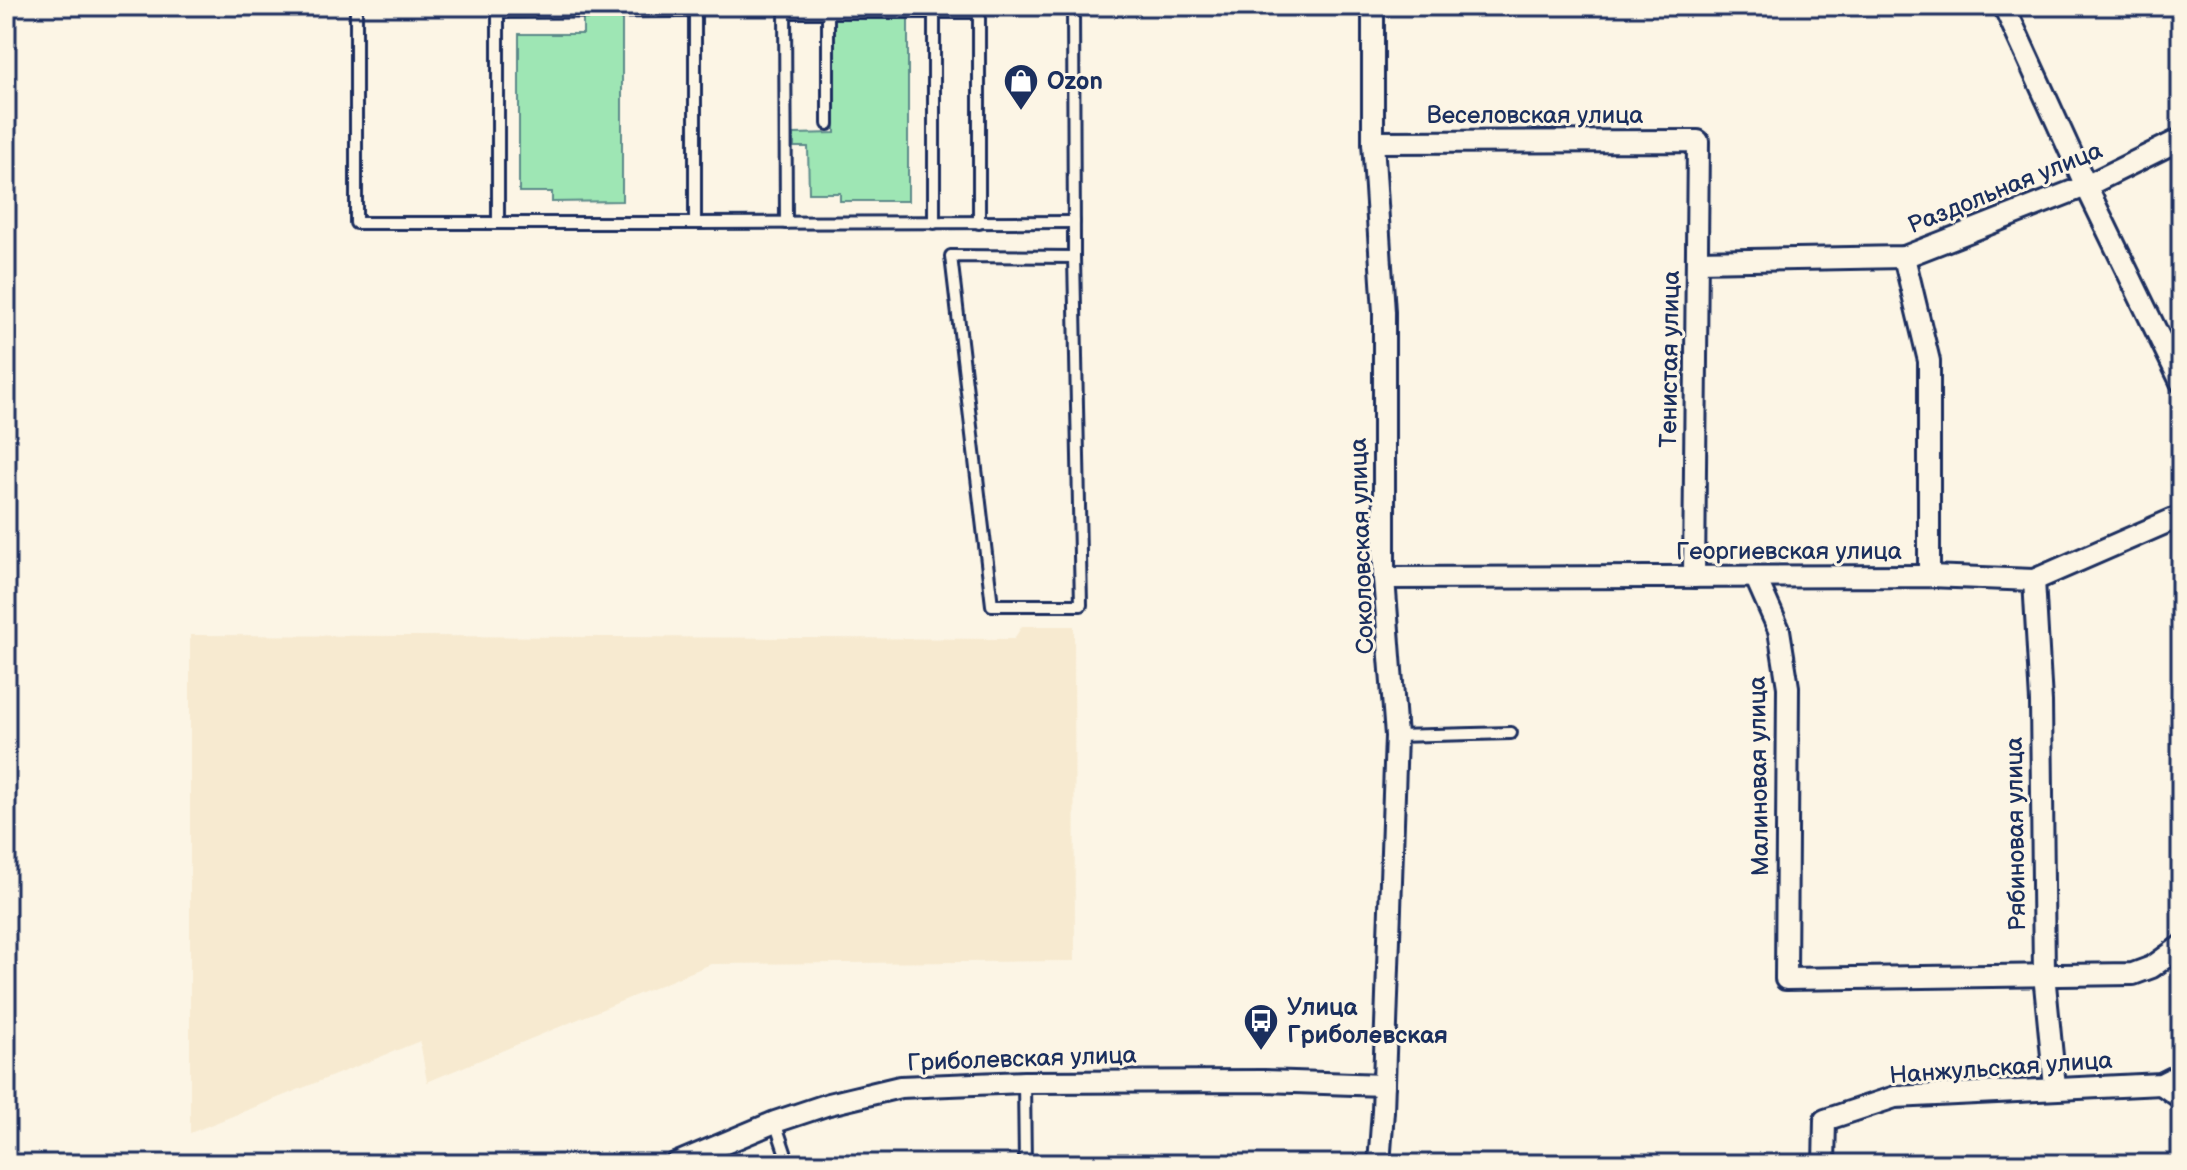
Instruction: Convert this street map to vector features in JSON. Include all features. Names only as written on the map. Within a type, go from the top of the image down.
[{"type":"street","name":"Соколовская улица","points":[[1373,6],[1373,142],[1384,312],[1384,578],[1396,736],[1379,1164]]},
{"type":"street","points":[[2004,6],[2086,186],[2181,382]]},
{"type":"street","name":"Раздольная улица","points":[[1697,261],[1904,257],[2086,186],[2181,139]]},
{"type":"street","name":"Веселовская улица","points":[[1373,142],[1698,141]]},
{"type":"street","name":"Тенистая улица","points":[[1694,577],[1698,141]]},
{"type":"street","points":[[1904,257],[1929,361],[1929,576]]},
{"type":"street","name":"Георгиевская улица","points":[[1384,578],[1929,576],[2034,580],[2181,516]]},
{"type":"street","name":"Малиновая улица","points":[[1756,578],[1779,630],[1788,687],[1786,979],[2044,974]]},
{"type":"street","name":"Рябиновая улица","points":[[2034,580],[2041,702],[2044,974],[2055,1087]]},
{"type":"street","points":[[2044,974],[2133,974],[2152,967],[2181,946]]},
{"type":"street","name":"Нанжульская улица","points":[[1824,1164],[1825,1120],[1895,1097],[2161,1084],[2181,1074]]},
{"type":"street","name":"Гриболевская улица","points":[[675,1164],[775,1122],[829,1104],[900,1087],[1024,1082],[1264,1081],[1384,1085]]},
{"type":"street","points":[[2161,1084],[2181,1098]]},
{"type":"lane","points":[[356,6],[356,223],[1074,222]]},
{"type":"lane","points":[[1073,6],[1081,605],[992,605],[951,256],[1074,257]]},
{"type":"lane","points":[[498,223],[498,9],[695,9],[695,223]]},
{"type":"lane","points":[[786,223],[785,9],[934,12],[979,9],[979,223]]},
{"type":"lane","points":[[828,12],[828,124]]},
{"type":"lane","points":[[934,12],[934,223]]},
{"type":"lane","points":[[1396,736],[1511,733]]},
{"type":"lane","points":[[1024,1082],[1025,1164]]},
{"type":"lane","points":[[775,1122],[789,1164]]},
{"type":"shaded area","points":[[1022,626],[1074,626],[1075,961],[711,964],[427,1082],[420,1041],[190,1133],[190,635],[1014,639]]},
{"type":"green space","points":[[835,18],[908,18],[908,201],[840,201],[840,193],[809,193],[808,147],[794,147],[794,134],[835,133]]},
{"type":"green space","points":[[583,19],[622,19],[622,201],[552,202],[552,192],[519,192],[519,34],[583,34]]},
{"type":"place","name":"Ozon","points":[[1021,112]]},
{"type":"place","name":"Улица Гриболевская","points":[[1261,1052]]}]
